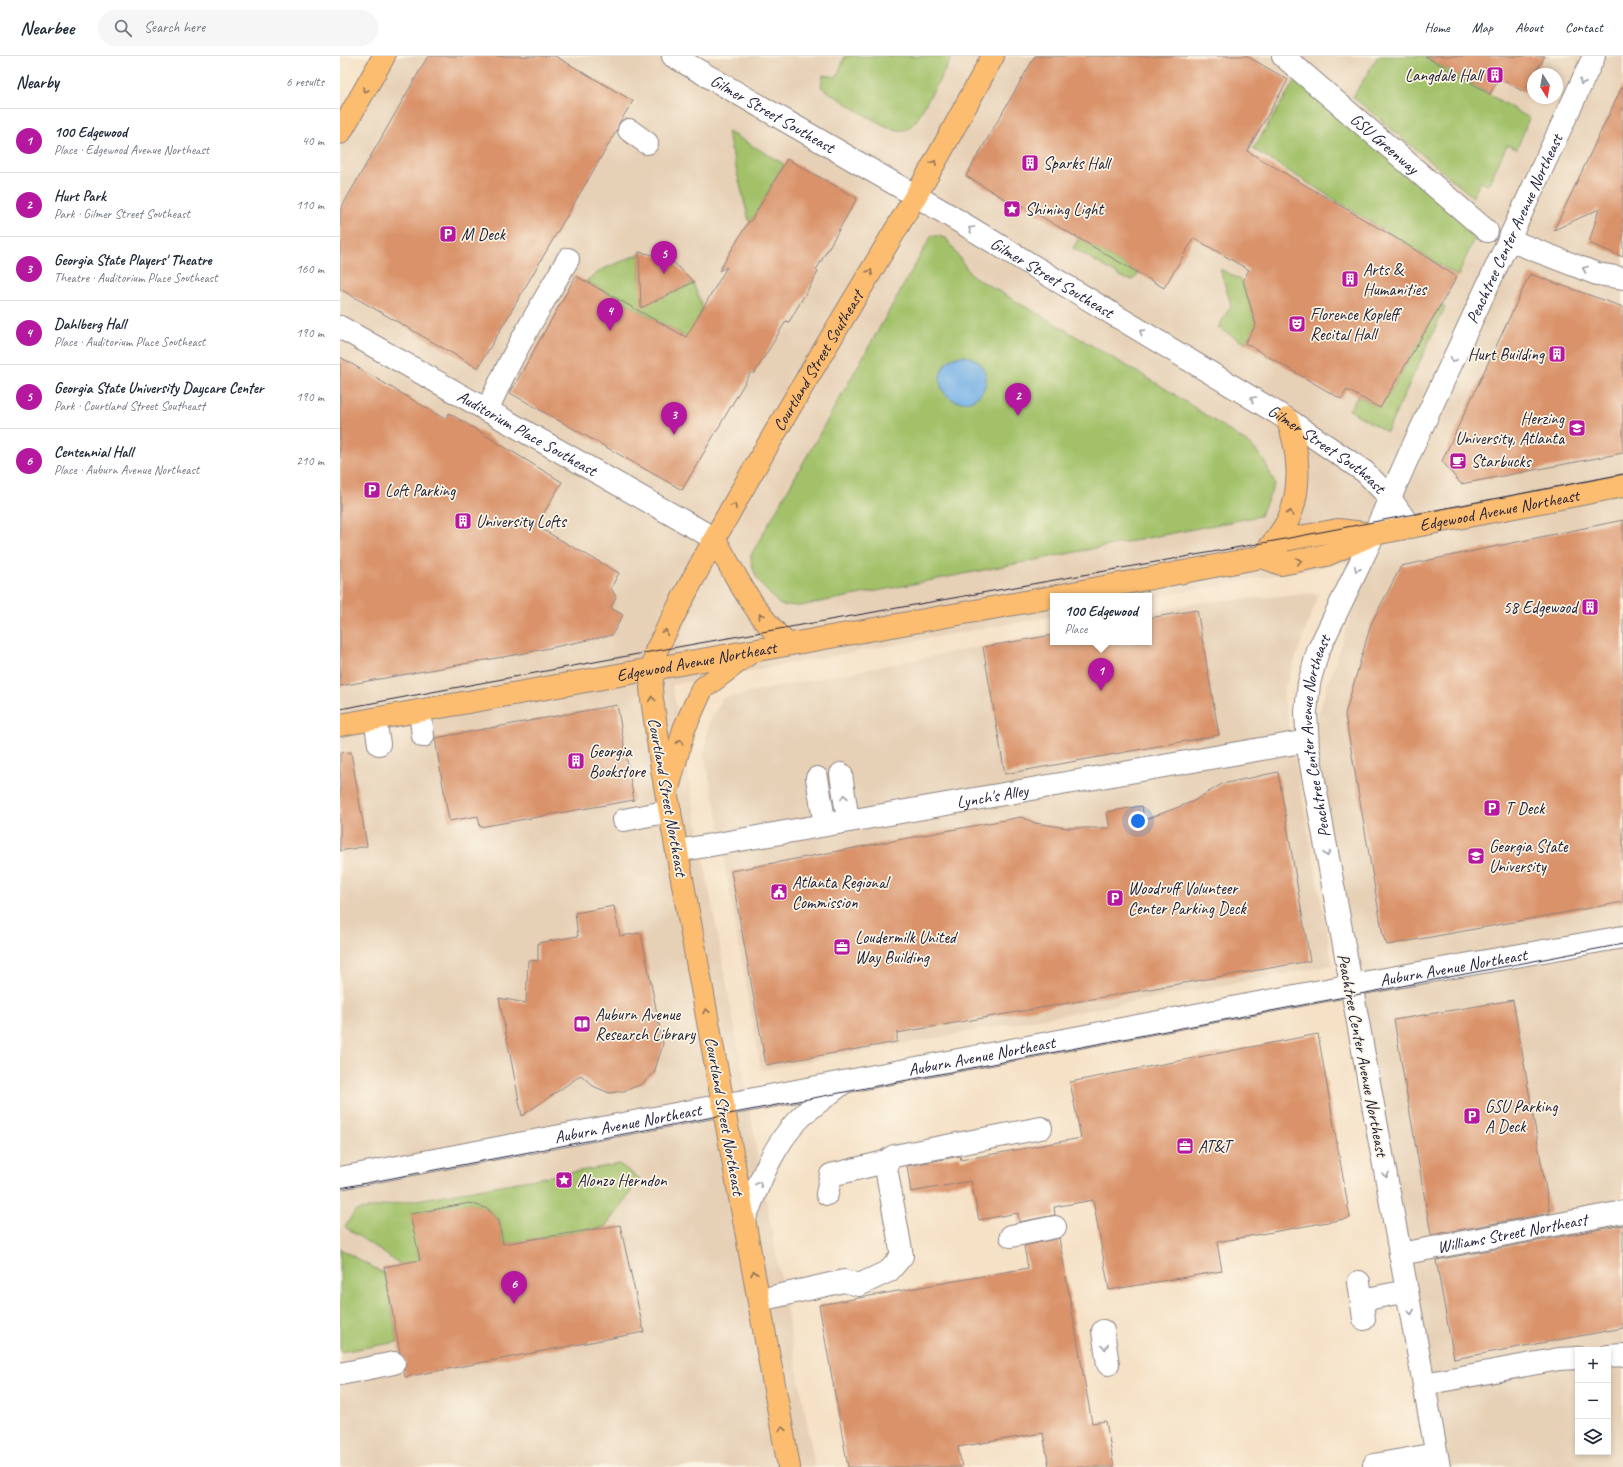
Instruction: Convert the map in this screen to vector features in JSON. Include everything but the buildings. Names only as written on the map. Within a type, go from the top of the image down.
[{"type":"main road","points":[[340,134],[384,56]]},
{"type":"main road","name":"Courtland Street Southeast","points":[[654,669],[656,651],[715,539],[881,252],[915,197],[993,56]]},
{"type":"main road","points":[[1073,593],[1262,557],[1281,533],[1291,514],[1294,499],[1298,476],[1297,459],[1293,434],[1287,419]]},
{"type":"main road","name":"Edgewood Avenue Northeast","points":[[1262,557],[1281,564],[1326,556],[1374,534],[1623,486]]},
{"type":"main road","points":[[715,539],[747,597],[772,631],[787,644]]},
{"type":"main road","name":"Edgewood Avenue Northeast","points":[[340,725],[1050,598]]},
{"type":"main road","points":[[668,802],[684,729],[702,688],[753,650]]},
{"type":"main road","name":"Courtland Street Northeast","points":[[654,669],[652,699],[668,802],[789,1467]]},
{"type":"street","name":"Gilmer Street Southeast","points":[[673,56],[915,197],[1287,419],[1365,472],[1390,498],[1410,527]]},
{"type":"street","name":"GSU Greenway","points":[[1283,56],[1487,231]]},
{"type":"street","name":"Peachtree Center Avenue Northeast","points":[[1438,1460],[1350,986],[1307,741],[1306,712],[1309,683],[1318,651],[1374,534],[1594,56]]},
{"type":"street","points":[[629,130],[647,143]]},
{"type":"street","points":[[1509,240],[1597,274],[1623,278]]},
{"type":"street","points":[[487,411],[541,306],[568,260]]},
{"type":"street","name":"Auditorium Place Southeast","points":[[340,327],[715,539]]},
{"type":"street","points":[[420,711],[423,736]]},
{"type":"street","points":[[375,719],[379,744]]},
{"type":"street","name":"Lynch's Alley","points":[[677,851],[1307,741]]},
{"type":"street","points":[[841,774],[848,821]]},
{"type":"street","points":[[817,778],[825,825]]},
{"type":"street","points":[[624,820],[668,802]]},
{"type":"street","name":"Auburn Avenue Northeast","points":[[340,1178],[1350,986],[1623,937]]},
{"type":"street","points":[[744,1220],[771,1156],[780,1142],[798,1119],[845,1082]]},
{"type":"street","points":[[827,1194],[831,1175],[885,1162],[894,1156],[1041,1128]]},
{"type":"street","points":[[759,1300],[844,1281],[859,1285],[889,1271],[902,1256],[885,1162]]},
{"type":"street","name":"Williams Street Northeast","points":[[1400,1254],[1623,1212]]},
{"type":"street","points":[[1011,1236],[1055,1227]]},
{"type":"street","points":[[1362,1300],[1407,1291]]},
{"type":"street","points":[[1103,1331],[1108,1364]]},
{"type":"street","points":[[1611,1356],[1623,1355]]},
{"type":"street","points":[[1424,1384],[1560,1359],[1575,1358]]},
{"type":"street","points":[[340,1374],[394,1363]]},
{"type":"street","points":[[1374,1465],[1438,1460]]},
{"type":"shaded area","name":"Georgia State University","points":[[375,56],[1623,56],[1623,1467],[1432,1467],[1309,741],[1370,558],[1152,597],[1152,593],[1050,593],[1050,617],[672,685],[815,1467],[340,1467],[340,120]]},
{"type":"shaded area","points":[[1319,593],[1283,693],[1333,965],[761,1070],[726,872],[721,830],[704,755],[709,724],[722,698],[1050,633],[1050,645],[1152,645],[1152,612],[1201,602]]},
{"type":"green space","points":[[845,56],[953,56],[916,121],[908,128],[901,130],[881,124],[821,87],[823,75],[837,77]]},
{"type":"green space","points":[[1378,56],[1424,56],[1529,118],[1517,149],[1507,145],[1488,185],[1480,182],[1473,197],[1353,97]]},
{"type":"green space","points":[[1296,79],[1478,229],[1458,276],[1253,149]]},
{"type":"green space","points":[[727,131],[784,164],[751,221],[749,221]]},
{"type":"green space","points":[[932,235],[946,238],[971,275],[1163,387],[1251,445],[1264,460],[1275,484],[1260,516],[800,606],[780,605],[760,583],[754,571],[751,555]]},
{"type":"green space","points":[[1079,238],[1139,274],[1133,280],[1125,279],[1073,248]]},
{"type":"green space","points":[[639,254],[640,280],[665,296],[693,283],[703,308],[697,319],[703,322],[692,340],[586,281],[603,269]]},
{"type":"green space","points":[[1220,269],[1243,281],[1256,325],[1245,343],[1218,328],[1231,305]]},
{"type":"green space","points":[[1441,305],[1445,307],[1387,432],[1349,410],[1358,396],[1380,408]]},
{"type":"green space","points":[[619,1164],[640,1179],[605,1227],[503,1244],[499,1221],[488,1209],[470,1203],[411,1214],[420,1261],[400,1264],[345,1227],[355,1211]]},
{"type":"green space","points":[[340,1249],[385,1274],[398,1342],[340,1352]]},
{"type":"water","points":[[968,356],[980,362],[985,370],[985,388],[980,396],[972,401],[958,402],[946,396],[941,388],[940,374],[946,362],[954,357]]},
{"type":"tram line","points":[[340,709],[627,656],[1274,541],[1623,474]]},
{"type":"tram line","points":[[340,1188],[1623,944]]},
{"type":"place","name":"Langdale Hall","points":[[1495,75]]},
{"type":"place","name":"Sparks Hall","points":[[1030,163]]},
{"type":"place","name":"Shining Light","points":[[1012,209]]},
{"type":"place","name":"M Deck","points":[[448,234]]},
{"type":"place","name":"Georgia State University Daycare Center","points":[[664,274]]},
{"type":"place","name":"Arts & Humanities","points":[[1350,279]]},
{"type":"place","name":"Florence Kopleff Recital Hall","points":[[1297,324]]},
{"type":"place","name":"Dahlberg Hall","points":[[610,331]]},
{"type":"place","name":"Hurt Building","points":[[1557,354]]},
{"type":"place","name":"Hurt Park","points":[[1018,416]]},
{"type":"place","name":"Herzing University, Atlanta","points":[[1577,428]]},
{"type":"place","name":"Georgia State Players' Theatre","points":[[674,435]]},
{"type":"place","name":"Starbucks","points":[[1458,461]]},
{"type":"place","name":"Loft Parking","points":[[372,490]]},
{"type":"place","name":"University Lofts","points":[[463,521]]},
{"type":"place","name":"58 Edgewood","points":[[1590,607]]},
{"type":"place","name":"100 Edgewood","points":[[1101,691]]},
{"type":"place","name":"Georgia Bookstore","points":[[576,761]]},
{"type":"place","name":"T Deck","points":[[1492,808]]},
{"type":"place","name":"Georgia State University","points":[[1476,856]]},
{"type":"place","name":"Atlanta Regional Commission","points":[[779,892]]},
{"type":"place","name":"Woodruff Volunteer Center Parking Deck","points":[[1115,898]]},
{"type":"place","name":"Loudermilk United Way Building","points":[[842,947]]},
{"type":"place","name":"Auburn Avenue Research Library","points":[[582,1024]]},
{"type":"place","name":"GSU Parking A Deck","points":[[1472,1116]]},
{"type":"place","name":"AT&T","points":[[1185,1146]]},
{"type":"place","name":"Alonzo Herndon","points":[[564,1180]]},
{"type":"place","name":"Centennial Hall","points":[[514,1304]]}]
